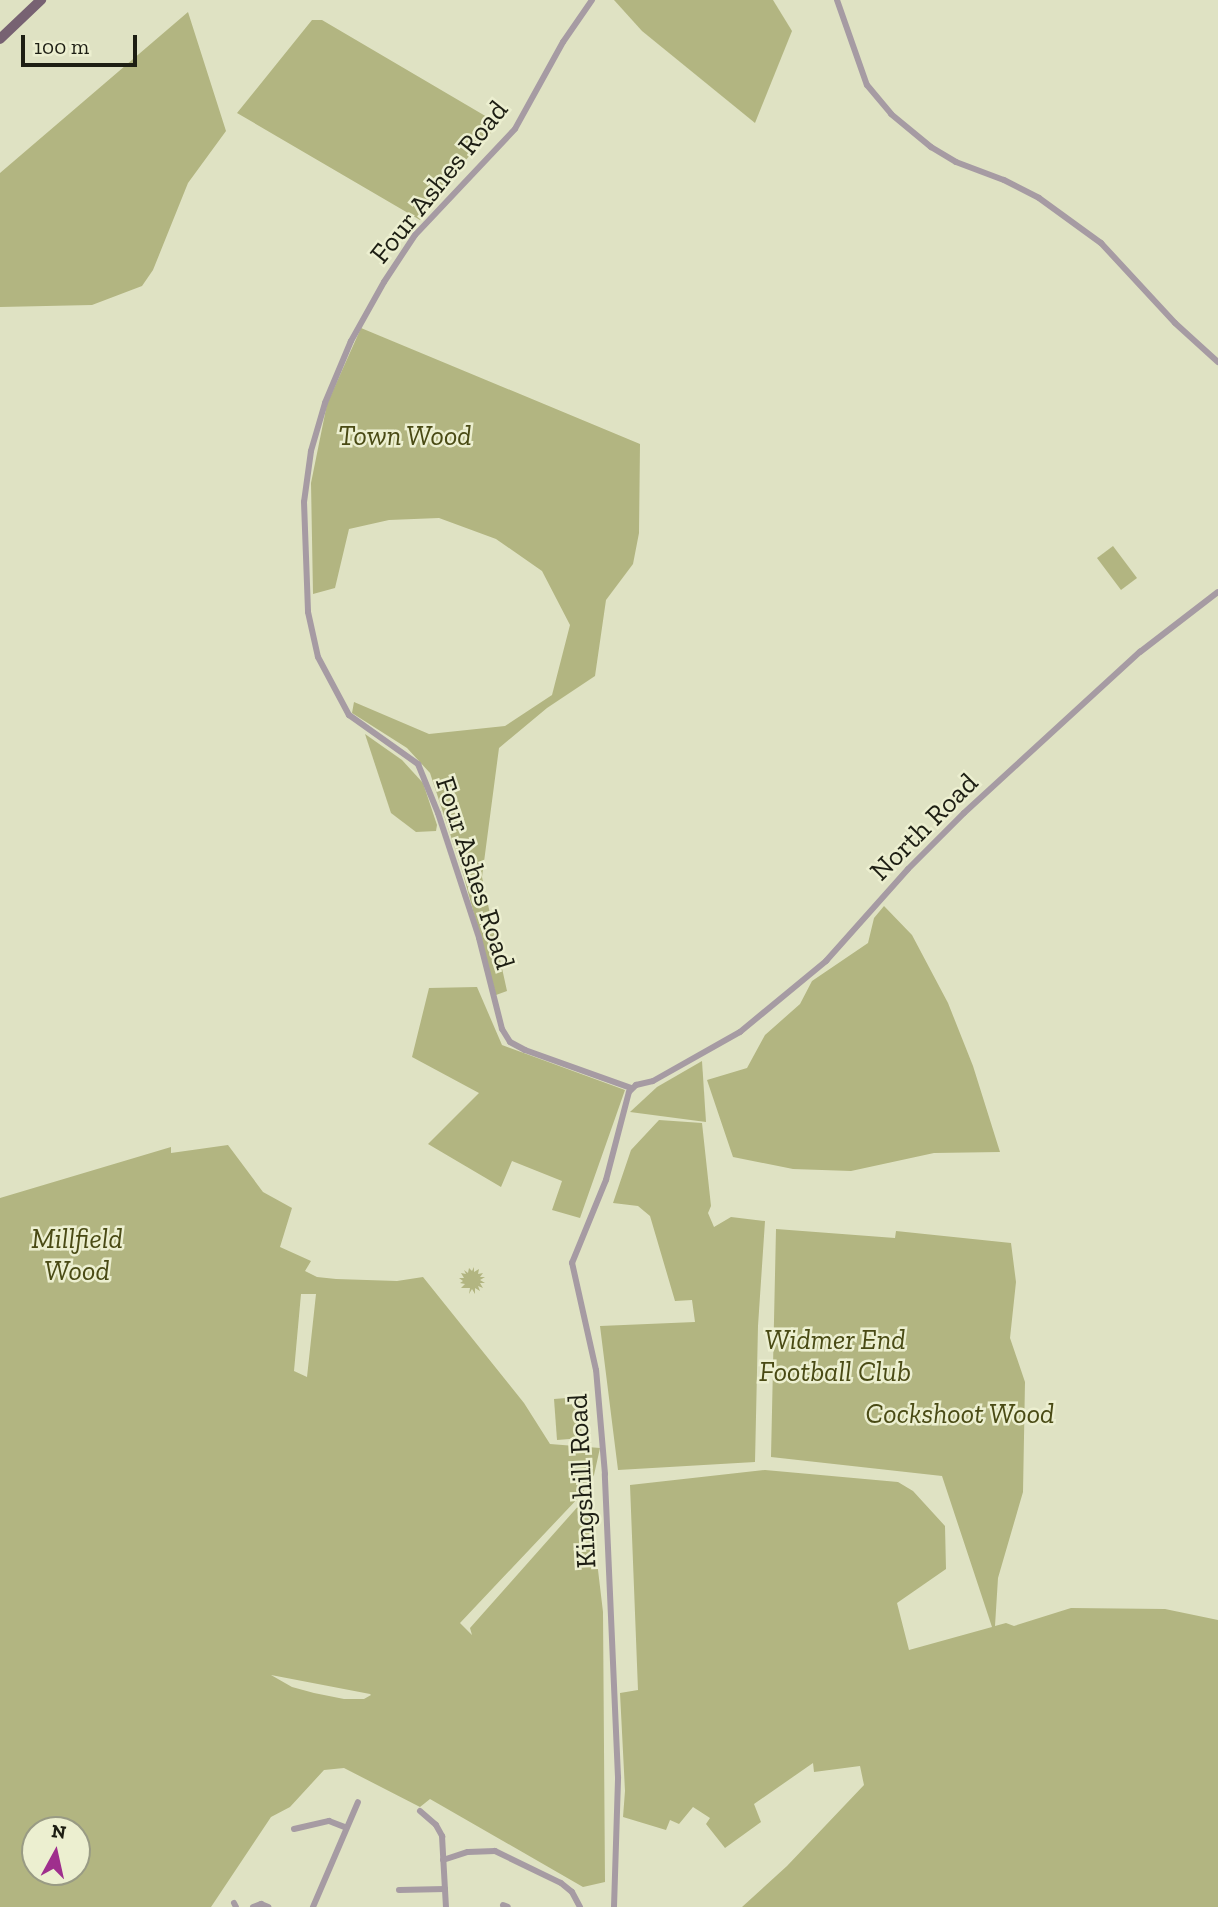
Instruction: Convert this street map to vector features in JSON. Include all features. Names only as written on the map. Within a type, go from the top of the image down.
[{"type":"main road","points":[[0,39],[41,0]]},
{"type":"street","name":"Four Ashes Road","points":[[592,0],[563,43],[514,129],[415,235],[384,282],[351,341],[325,403],[310,451],[304,502],[308,612],[318,657],[349,715],[418,764],[438,813],[479,938],[502,1030],[510,1042],[525,1050],[631,1088]]},
{"type":"street","points":[[837,0],[867,85],[891,114],[931,147],[956,162],[1004,180],[1039,198],[1101,243],[1175,323],[1218,362]]},
{"type":"street","name":"North Road","points":[[631,1088],[653,1081],[740,1031],[825,961],[908,869],[964,813],[1140,652],[1218,592]]},
{"type":"street","name":"Kingshill Road","points":[[614,1907],[618,1777],[605,1474],[596,1370],[572,1263],[606,1180],[631,1088]]},
{"type":"street","points":[[313,1907],[358,1802]]},
{"type":"street","points":[[419,1811],[436,1825],[442,1836],[446,1907]]},
{"type":"street","points":[[294,1829],[329,1821],[345,1828]]},
{"type":"street","points":[[443,1860],[468,1852],[495,1851],[561,1883],[572,1892],[580,1907]]},
{"type":"street","points":[[399,1890],[445,1889]]},
{"type":"street","points":[[253,1907],[261,1904],[268,1907]]},
{"type":"green space","points":[[614,0],[773,0],[792,31],[755,123],[642,31]]},
{"type":"green space","points":[[188,12],[226,131],[188,183],[153,270],[142,286],[92,305],[0,307],[0,173]]},
{"type":"green space","points":[[312,20],[322,20],[499,124],[462,164],[420,220],[237,113]]},
{"type":"green space","name":"Town Wood","points":[[361,328],[640,444],[639,533],[633,564],[606,600],[595,676],[547,708],[499,748],[482,877],[507,991],[496,995],[462,870],[430,773],[407,748],[352,713],[354,702],[429,734],[505,726],[552,695],[570,625],[542,571],[496,539],[439,518],[389,520],[349,529],[335,588],[313,594],[311,483],[327,404]]},
{"type":"green space","points":[[1113,546],[1137,578],[1121,590],[1097,558]]},
{"type":"green space","points":[[365,734],[402,760],[423,783],[437,825],[436,831],[416,832],[391,813]]},
{"type":"green space","points":[[884,906],[912,935],[948,1003],[973,1066],[1000,1152],[934,1153],[851,1171],[793,1169],[733,1157],[707,1080],[747,1068],[765,1035],[800,1004],[812,981],[868,943],[874,918]]},
{"type":"green space","points":[[477,987],[502,1045],[625,1090],[580,1218],[552,1210],[562,1181],[512,1161],[501,1187],[428,1144],[479,1093],[412,1057],[429,988]]},
{"type":"green space","points":[[702,1061],[706,1122],[630,1112],[657,1087]]},
{"type":"green space","points":[[659,1120],[702,1123],[711,1206],[708,1213],[714,1227],[731,1217],[765,1221],[758,1326],[755,1462],[618,1470],[600,1326],[695,1322],[692,1300],[675,1301],[650,1216],[638,1206],[613,1203],[631,1150]]},
{"type":"green space","name":"Millfield Wood","points":[[228,1145],[263,1192],[292,1208],[280,1247],[311,1261],[305,1271],[317,1277],[336,1279],[397,1281],[423,1277],[524,1403],[550,1444],[600,1448],[594,1475],[581,1495],[460,1623],[472,1635],[470,1628],[589,1494],[603,1612],[605,1882],[583,1887],[430,1799],[420,1807],[344,1768],[324,1770],[290,1807],[271,1817],[211,1907],[0,1907],[0,1198],[171,1147],[171,1153]],"holes":[[[301,1294],[316,1294],[307,1377],[294,1371]],[[271,1675],[370,1694],[371,1695],[364,1699],[344,1699],[292,1687]]]},
{"type":"green space","points":[[776,1229],[895,1238],[896,1231],[1011,1243],[1016,1282],[1010,1338],[1025,1382],[1023,1492],[998,1578],[995,1626],[1006,1623],[1014,1626],[1071,1608],[1165,1609],[1218,1620],[1218,1907],[742,1907],[787,1866],[864,1785],[860,1766],[814,1772],[813,1763],[754,1804],[761,1822],[725,1848],[706,1824],[710,1818],[693,1807],[679,1824],[670,1820],[666,1830],[623,1817],[625,1791],[620,1693],[638,1690],[630,1485],[765,1470],[898,1482],[913,1491],[945,1526],[946,1569],[897,1603],[909,1650],[992,1627],[942,1476],[771,1457]]},
{"type":"green space","points":[[474,1267],[474,1272],[479,1269],[478,1274],[483,1273],[480,1277],[485,1277],[480,1280],[485,1283],[480,1283],[483,1288],[478,1286],[480,1291],[475,1288],[475,1294],[472,1289],[469,1294],[470,1288],[461,1288],[465,1284],[460,1283],[463,1281],[459,1278],[464,1278],[461,1273],[466,1274],[464,1270],[468,1273],[469,1268],[472,1271]]},
{"type":"green space","points":[[579,1397],[582,1438],[557,1440],[554,1399]]},
{"type":"park label","name":"Widmer End Football Club","points":[[835,1356]]},
{"type":"park label","name":"Cockshoot Wood","points":[[960,1414]]}]
